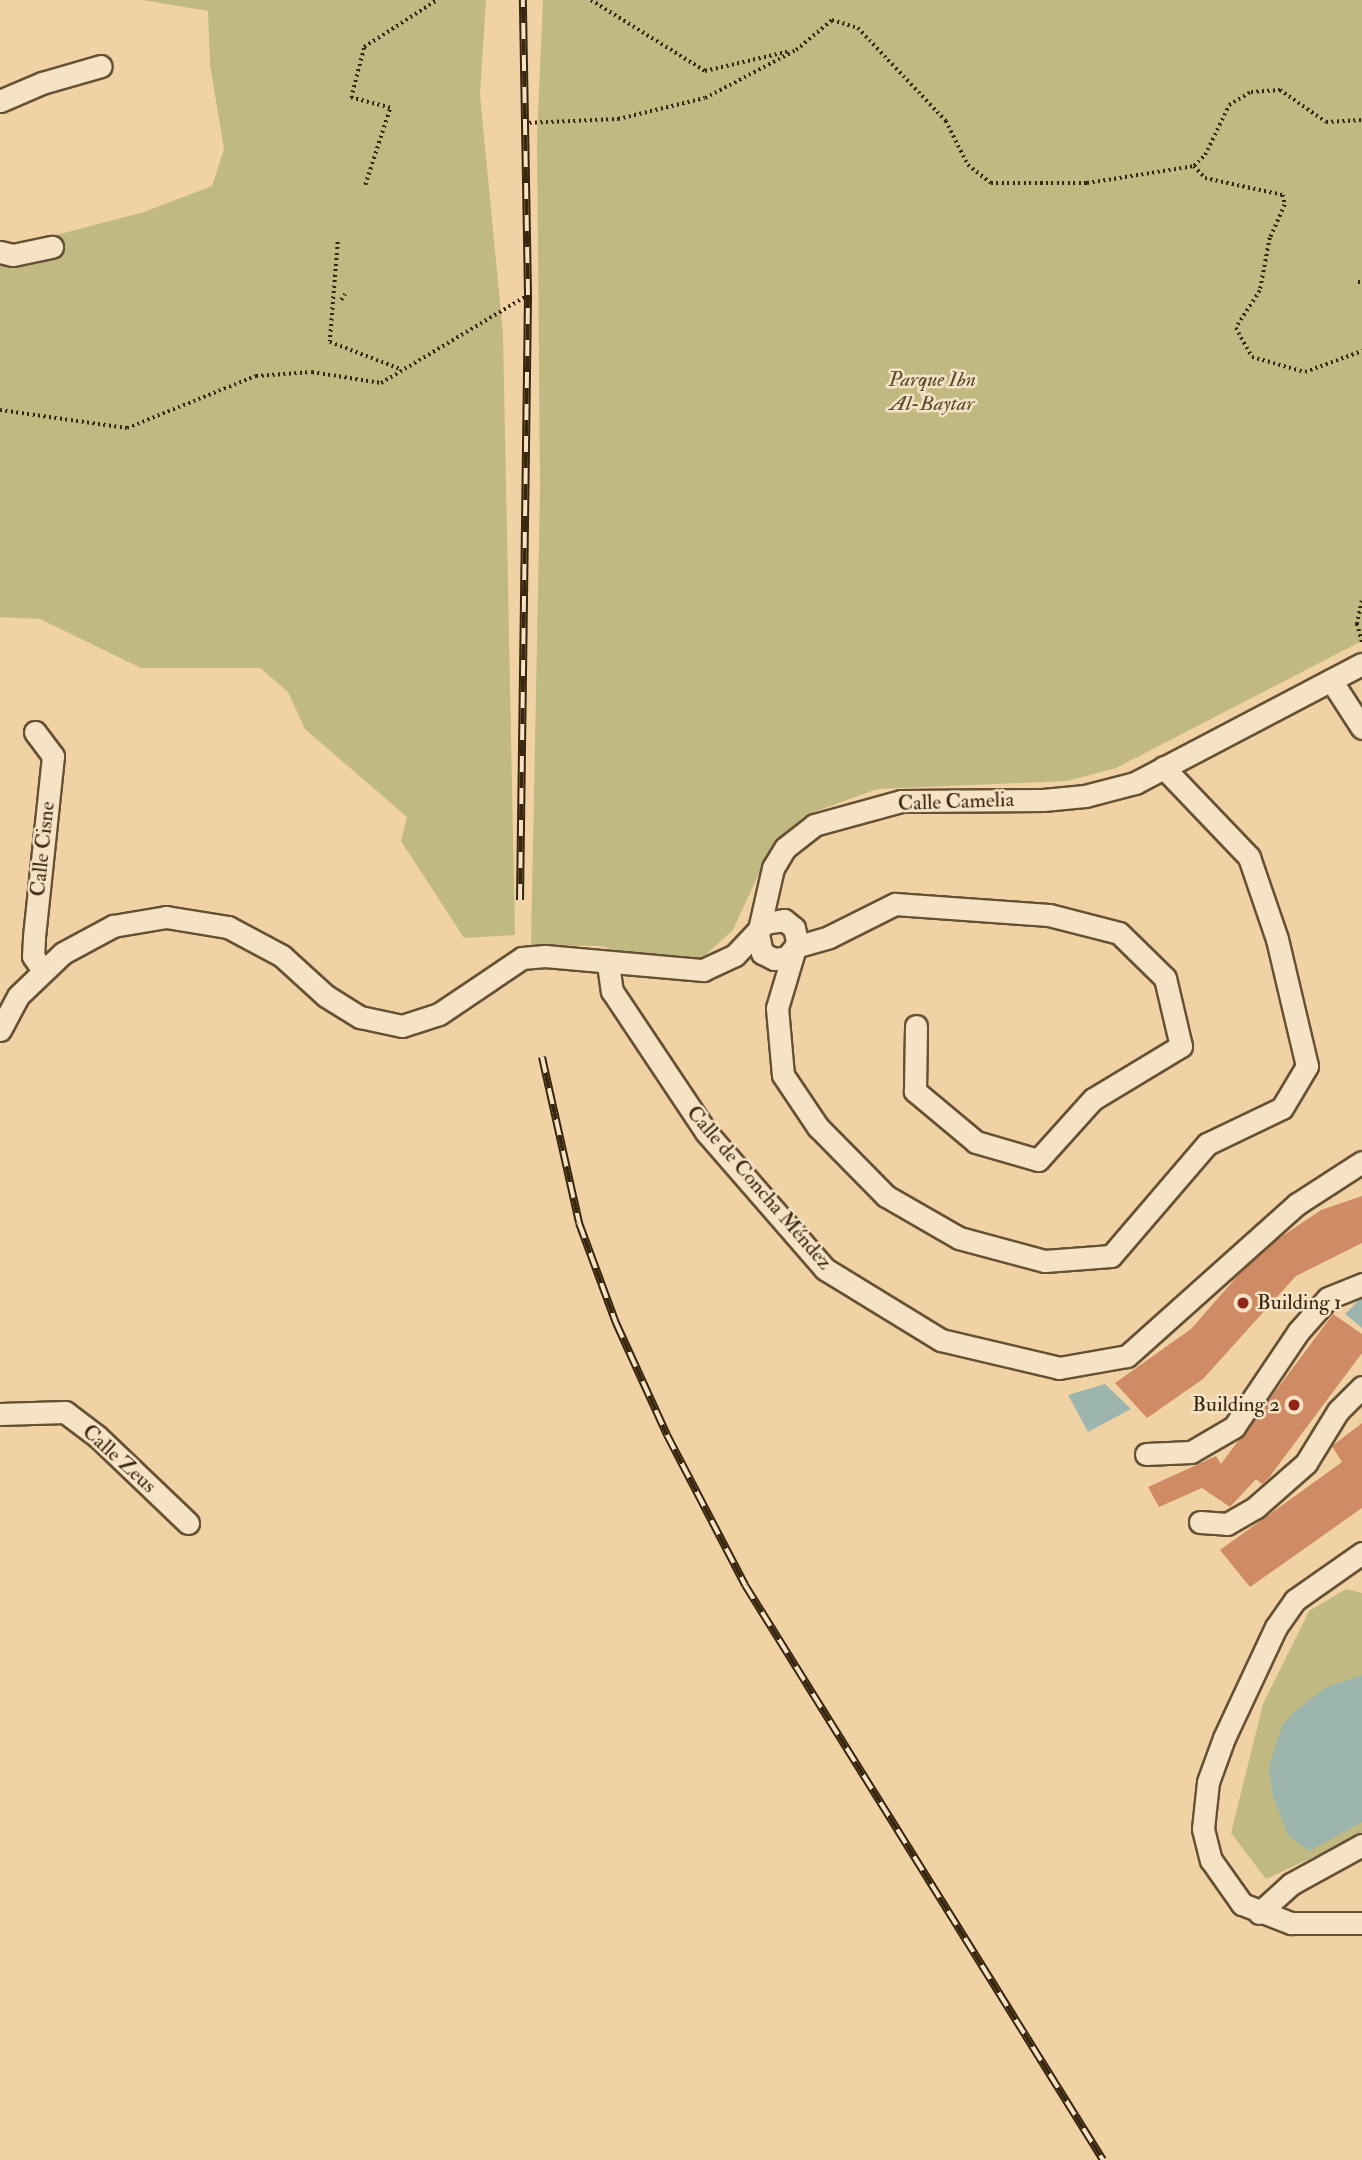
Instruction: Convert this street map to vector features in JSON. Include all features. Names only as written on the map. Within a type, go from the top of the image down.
[{"type":"street","points":[[0,101],[42,83],[101,66]]},
{"type":"street","points":[[0,252],[13,255],[52,247]]},
{"type":"street","name":"Calle Camelia","points":[[760,928],[773,868],[785,848],[814,825],[901,801],[946,804],[1085,796],[1135,783],[1362,664]]},
{"type":"street","points":[[1331,680],[1362,728]]},
{"type":"street","name":"Calle Cisne","points":[[35,732],[53,757],[33,956],[42,969]]},
{"type":"street","points":[[0,1030],[18,996],[42,969],[113,926],[166,917],[228,927],[282,956],[326,996],[360,1017],[402,1026],[439,1014],[522,958],[545,956],[608,964],[703,970],[735,955],[771,920],[784,920],[797,934],[777,1008],[783,1075],[818,1127],[886,1196],[959,1238],[1045,1261],[1111,1255],[1207,1144],[1282,1108],[1307,1066],[1277,939],[1249,857],[1163,767]]},
{"type":"street","points":[[760,928],[757,941],[768,957],[780,959],[795,947],[829,937],[895,904],[1049,915],[1119,933],[1165,978],[1181,1046],[1093,1099],[1038,1160],[976,1142],[915,1091],[916,1026]]},
{"type":"street","name":"Calle de Concha Méndez","points":[[608,964],[612,991],[706,1132],[825,1269],[941,1340],[1059,1368],[1127,1356],[1297,1204],[1362,1162]]},
{"type":"street","points":[[1146,1454],[1191,1452],[1234,1427],[1298,1332],[1328,1298],[1362,1284]]},
{"type":"street","points":[[1200,1522],[1227,1524],[1256,1507],[1306,1463],[1338,1411],[1362,1387]]},
{"type":"street","name":"Calle Zeus","points":[[0,1415],[65,1412],[97,1436],[188,1523]]},
{"type":"street","points":[[1362,1553],[1295,1600],[1276,1627],[1224,1738],[1208,1782],[1203,1829],[1211,1860],[1242,1904],[1259,1913],[1291,1923],[1362,1923]]},
{"type":"street","points":[[1259,1913],[1291,1884],[1362,1845]]},
{"type":"path","points":[[365,186],[390,108],[351,98],[364,47],[437,0]]},
{"type":"path","points":[[591,0],[705,71],[796,50]]},
{"type":"path","points":[[524,122],[618,119],[705,98],[796,50],[832,20],[858,28],[946,121],[968,165],[991,183],[1087,183],[1194,166],[1205,155],[1229,105],[1251,92],[1279,90],[1326,122],[1362,120]]},
{"type":"path","points":[[1194,166],[1205,178],[1283,195],[1285,205],[1269,238],[1260,291],[1236,328],[1252,357],[1305,372],[1362,351]]},
{"type":"path","points":[[338,242],[338,285],[329,322],[330,342],[400,369]]},
{"type":"path","points":[[341,300],[345,294]]},
{"type":"path","points":[[0,410],[127,428],[256,376],[312,372],[381,383],[528,295]]},
{"type":"path","points":[[1362,601],[1357,624],[1362,642]]},
{"type":"green space","points":[[142,0],[486,0],[480,95],[503,333],[515,935],[464,938],[401,841],[407,817],[305,729],[288,692],[260,668],[141,668],[40,619],[0,617],[0,243],[18,245],[144,212],[212,186],[224,149],[210,65],[208,11]]},
{"type":"green space","name":"Parque Ibn Al-Baytar","points":[[543,0],[1362,0],[1362,641],[1116,768],[1067,781],[877,789],[806,815],[767,856],[733,930],[702,958],[655,959],[599,946],[531,945],[540,487],[537,136]]},
{"type":"green space","points":[[1346,1589],[1362,1593],[1362,1834],[1266,1879],[1231,1833],[1263,1704],[1309,1611]]},
{"type":"water","points":[[1362,1298],[1362,1328],[1345,1314]]},
{"type":"water","points":[[1105,1384],[1131,1409],[1088,1432],[1068,1395]]},
{"type":"water","points":[[1362,1675],[1362,1822],[1309,1851],[1288,1835],[1272,1793],[1269,1767],[1282,1726],[1293,1713],[1325,1688]]},
{"type":"building","name":"Building 1","points":[[1362,1196],[1362,1243],[1296,1276],[1203,1379],[1147,1418],[1115,1383],[1191,1329],[1240,1273],[1278,1239],[1321,1210]]},
{"type":"building","name":"Building 2","points":[[1333,1314],[1362,1334],[1362,1353],[1268,1479],[1262,1484],[1256,1479],[1230,1507],[1202,1488],[1159,1507],[1148,1487],[1216,1456],[1221,1464]]},
{"type":"building","name":"Building 2","points":[[1362,1423],[1362,1508],[1250,1587],[1220,1550],[1342,1462],[1332,1446]]},
{"type":"railway","points":[[520,900],[528,295],[523,0]]},
{"type":"railway","points":[[542,1057],[579,1223],[616,1323],[667,1435],[745,1585],[1103,2160]]},
{"type":"place","name":"Building 1","points":[[1243,1303]]},
{"type":"place","name":"Building 2","points":[[1294,1405]]}]
